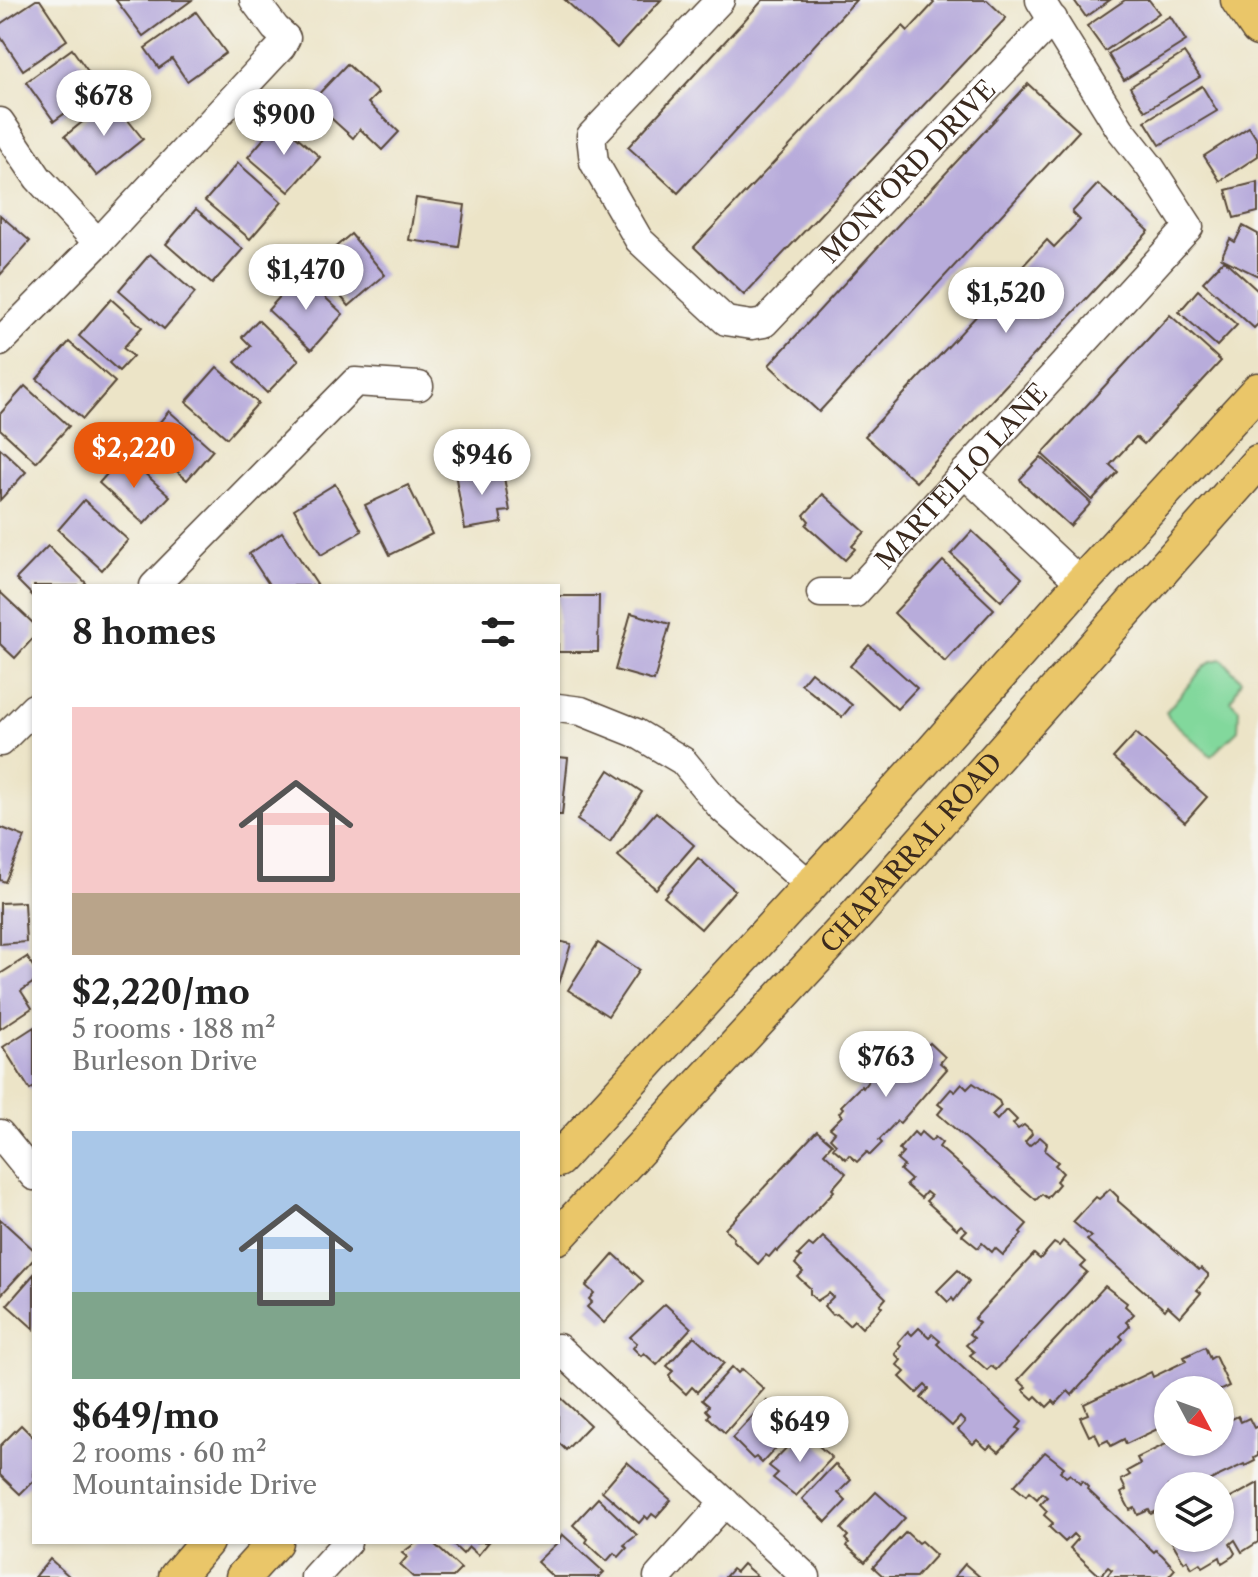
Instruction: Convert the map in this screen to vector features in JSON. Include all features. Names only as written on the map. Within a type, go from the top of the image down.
[{"type":"main road","points":[[1238,0],[1258,29]]},
{"type":"main road","name":"CHAPARRAL ROAD","points":[[560,1158],[811,886],[1258,390]]},
{"type":"main road","name":"CHAPARRAL ROAD","points":[[560,1235],[852,920],[1258,462]]},
{"type":"main road","points":[[811,886],[852,920]]},
{"type":"main road","points":[[176,1577],[204,1544]]},
{"type":"main road","points":[[243,1577],[273,1544]]},
{"type":"street","points":[[0,342],[98,243],[271,58],[286,38],[254,0]]},
{"type":"street","name":"MONFORD DRIVE","points":[[720,0],[591,136],[594,162],[639,240],[726,321],[752,325],[764,323],[1047,10]]},
{"type":"street","name":"MARTELLO LANE","points":[[821,593],[855,593],[1189,227],[1150,167],[1120,129],[1047,10]]},
{"type":"street","points":[[0,122],[38,178],[98,243]]},
{"type":"street","points":[[156,584],[355,382],[419,386]]},
{"type":"street","points":[[964,473],[1081,583]]},
{"type":"street","points":[[560,708],[581,711],[636,733],[683,761],[721,807],[811,886]]},
{"type":"street","points":[[0,742],[32,710]]},
{"type":"street","points":[[0,1134],[32,1174]]},
{"type":"street","points":[[560,1350],[806,1577]]},
{"type":"street","points":[[658,1577],[725,1502]]},
{"type":"street","points":[[315,1577],[345,1544]]},
{"type":"green space","points":[[1222,659],[1241,680],[1231,701],[1239,709],[1238,730],[1211,756],[1166,712],[1204,667]]},
{"type":"building","points":[[40,0],[67,40],[23,70],[0,36],[0,24]]},
{"type":"building","points":[[116,0],[192,0],[143,36]]},
{"type":"building","points":[[565,0],[661,0],[617,48]]},
{"type":"building","points":[[763,0],[856,0],[678,193],[628,147]]},
{"type":"building","points":[[931,0],[987,0],[1006,18],[744,295],[694,247],[903,26],[908,31],[934,3]]},
{"type":"building","points":[[1074,0],[1110,0],[1086,17]]},
{"type":"building","points":[[1125,0],[1149,0],[1159,13],[1105,51],[1087,26]]},
{"type":"building","points":[[196,12],[226,53],[187,81],[172,59],[159,68],[145,48]]},
{"type":"building","points":[[1170,16],[1186,41],[1124,80],[1108,54]]},
{"type":"building","points":[[72,49],[100,88],[54,121],[26,82]]},
{"type":"building","points":[[1184,53],[1200,77],[1145,111],[1130,87]]},
{"type":"building","points":[[347,64],[378,93],[368,103],[399,132],[382,150],[360,129],[353,138],[312,101]]},
{"type":"building","points":[[1028,84],[1079,131],[819,412],[769,365]]},
{"type":"building","points":[[1202,86],[1217,111],[1160,145],[1145,121]]},
{"type":"building","points":[[111,99],[143,139],[97,176],[65,136]]},
{"type":"building","points":[[279,121],[320,157],[289,192],[248,157]]},
{"type":"building","points":[[1249,127],[1258,141],[1258,156],[1220,181],[1204,156]]},
{"type":"building","points":[[238,163],[282,202],[250,239],[205,201]]},
{"type":"building","points":[[1258,182],[1258,212],[1234,218],[1226,190]]},
{"type":"building","points":[[1098,184],[1149,231],[916,482],[865,436],[1047,240],[1054,247],[1080,220],[1072,212]]},
{"type":"building","points":[[416,198],[465,205],[459,247],[409,240]]},
{"type":"building","points":[[196,209],[243,249],[212,284],[166,244]]},
{"type":"building","points":[[0,215],[30,241],[0,275]]},
{"type":"building","points":[[1243,226],[1258,234],[1258,276],[1221,258],[1230,239],[1235,242]]},
{"type":"building","points":[[351,234],[385,275],[349,306],[314,265]]},
{"type":"building","points":[[150,254],[195,293],[164,329],[119,290]]},
{"type":"building","points":[[1224,260],[1258,291],[1258,324],[1254,328],[1203,282]]},
{"type":"building","points":[[300,274],[343,314],[311,350],[268,310]]},
{"type":"building","points":[[1198,290],[1237,325],[1217,346],[1179,312]]},
{"type":"building","points":[[111,299],[142,327],[123,348],[133,356],[119,371],[79,336]]},
{"type":"building","points":[[1170,315],[1221,361],[1144,444],[1136,437],[1110,465],[1118,472],[1092,500],[1042,454]]},
{"type":"building","points":[[258,320],[299,360],[267,393],[235,362],[251,346],[242,337]]},
{"type":"building","points":[[69,342],[115,382],[83,419],[37,379]]},
{"type":"building","points":[[217,367],[258,403],[227,438],[186,402]]},
{"type":"building","points":[[25,386],[69,426],[36,462],[0,429],[0,414]]},
{"type":"building","points":[[169,411],[213,450],[187,480],[143,442]]},
{"type":"building","points":[[0,448],[26,472],[0,500]]},
{"type":"building","points":[[124,455],[170,496],[144,524],[99,483]]},
{"type":"building","points":[[1041,457],[1091,503],[1070,526],[1020,479]]},
{"type":"building","points":[[502,466],[510,511],[500,512],[502,523],[465,529],[455,473]]},
{"type":"building","points":[[335,484],[362,531],[321,555],[294,509]]},
{"type":"building","points":[[408,485],[432,534],[390,555],[365,505]]},
{"type":"building","points":[[823,494],[865,532],[852,546],[855,549],[845,560],[806,525],[809,521],[804,515]]},
{"type":"building","points":[[84,500],[128,540],[102,570],[58,530]]},
{"type":"building","points":[[972,531],[1022,578],[1001,601],[951,554]]},
{"type":"building","points":[[282,532],[317,584],[269,584],[249,554]]},
{"type":"building","points":[[48,546],[86,583],[32,584],[32,595],[16,579]]},
{"type":"building","points":[[943,561],[994,609],[945,662],[894,613]]},
{"type":"building","points":[[0,592],[32,622],[32,639],[15,658],[0,644]]},
{"type":"building","points":[[560,596],[599,596],[598,652],[560,652]]},
{"type":"building","points":[[631,613],[670,624],[654,681],[615,670]]},
{"type":"building","points":[[869,645],[917,688],[897,709],[850,666]]},
{"type":"building","points":[[811,672],[852,705],[842,717],[801,684]]},
{"type":"building","points":[[1136,733],[1207,797],[1185,822],[1113,758]]},
{"type":"building","points":[[560,757],[568,758],[560,815]]},
{"type":"building","points":[[609,770],[642,792],[610,842],[577,820]]},
{"type":"building","points":[[656,812],[694,845],[656,889],[618,856]]},
{"type":"building","points":[[0,827],[25,837],[5,882],[0,880]]},
{"type":"building","points":[[698,858],[735,890],[701,929],[664,897]]},
{"type":"building","points":[[24,902],[26,942],[0,944],[0,903]]},
{"type":"building","points":[[560,941],[571,944],[560,981]]},
{"type":"building","points":[[598,943],[639,970],[608,1016],[568,990]]},
{"type":"building","points":[[27,957],[32,965],[32,983],[21,991],[32,1008],[0,1029],[0,974]]},
{"type":"building","points":[[32,1028],[30,1090],[3,1047]]},
{"type":"building","points":[[919,1039],[927,1046],[930,1043],[945,1057],[940,1063],[947,1069],[900,1123],[897,1121],[879,1140],[882,1143],[870,1155],[867,1152],[857,1162],[849,1155],[846,1159],[833,1148],[836,1144],[830,1138],[835,1132],[830,1128],[842,1116],[839,1113],[843,1108],[841,1106],[861,1086],[863,1088],[890,1056],[899,1049],[902,1051],[909,1043],[913,1046]]},
{"type":"building","points":[[973,1083],[999,1101],[1001,1106],[992,1115],[997,1120],[1008,1111],[1017,1120],[1013,1124],[1018,1129],[1024,1125],[1031,1131],[1025,1142],[1029,1146],[1040,1137],[1047,1143],[1045,1151],[1058,1162],[1055,1165],[1063,1173],[1056,1181],[1059,1184],[1047,1198],[1042,1194],[1036,1200],[938,1114],[943,1108],[938,1104],[951,1089],[955,1092],[962,1084],[967,1089]]},
{"type":"building","points":[[817,1131],[832,1144],[824,1153],[846,1173],[832,1189],[834,1191],[777,1252],[775,1250],[769,1257],[766,1255],[758,1264],[725,1229]]},
{"type":"building","points":[[914,1132],[918,1136],[921,1132],[931,1141],[935,1137],[942,1143],[939,1147],[1027,1224],[1003,1255],[995,1248],[992,1252],[982,1243],[978,1248],[962,1235],[967,1230],[961,1225],[957,1229],[926,1201],[931,1196],[926,1192],[921,1198],[906,1185],[911,1180],[900,1170],[904,1166],[897,1160],[903,1153],[899,1149]]},
{"type":"building","points":[[1110,1189],[1118,1201],[1141,1221],[1199,1270],[1201,1268],[1208,1274],[1197,1290],[1201,1293],[1180,1317],[1168,1306],[1165,1310],[1087,1240],[1091,1237],[1073,1222],[1096,1197],[1099,1199]]},
{"type":"building","points":[[0,1219],[32,1248],[32,1261],[0,1296]]},
{"type":"building","points":[[823,1237],[886,1298],[880,1305],[882,1307],[862,1328],[854,1320],[849,1325],[837,1314],[832,1315],[824,1306],[833,1297],[829,1293],[817,1301],[810,1294],[810,1288],[798,1277],[803,1272],[795,1264],[801,1257],[798,1255],[809,1244],[813,1247]]},
{"type":"building","points":[[1063,1241],[1086,1262],[1081,1267],[1087,1272],[996,1370],[991,1366],[987,1370],[970,1355],[974,1352],[966,1345],[974,1338],[969,1334],[979,1323],[974,1319],[1034,1254],[1040,1259],[1054,1243],[1059,1246]]},
{"type":"building","points":[[614,1254],[643,1281],[604,1323],[587,1307],[594,1293],[586,1286]]},
{"type":"building","points":[[958,1270],[969,1281],[954,1301],[952,1298],[948,1302],[937,1291]]},
{"type":"building","points":[[32,1276],[32,1327],[7,1305]]},
{"type":"building","points":[[1105,1286],[1127,1303],[1125,1306],[1134,1314],[1126,1322],[1130,1326],[1120,1336],[1123,1339],[1072,1395],[1068,1391],[1056,1404],[1053,1401],[1047,1407],[1036,1396],[1033,1399],[1023,1390],[1026,1387],[1018,1380]]},
{"type":"building","points":[[665,1304],[691,1328],[657,1365],[633,1348],[637,1343],[630,1337]]},
{"type":"building","points":[[919,1328],[940,1341],[937,1344],[1022,1422],[1017,1428],[1020,1430],[999,1452],[991,1445],[987,1449],[977,1440],[973,1444],[958,1430],[965,1422],[960,1417],[952,1426],[921,1398],[929,1389],[925,1385],[917,1393],[900,1377],[905,1372],[897,1365],[901,1360],[895,1354],[901,1346],[898,1342],[908,1331],[912,1335]]},
{"type":"building","points":[[694,1336],[724,1363],[697,1392],[692,1387],[686,1394],[672,1381],[669,1375],[673,1371],[667,1366]]},
{"type":"building","points":[[1205,1347],[1210,1359],[1215,1356],[1224,1376],[1155,1376],[1186,1361],[1184,1357]]},
{"type":"building","points":[[732,1367],[738,1373],[742,1369],[764,1389],[725,1433],[708,1417],[710,1414],[706,1410],[709,1406],[702,1400]]},
{"type":"building","points":[[1151,1372],[1154,1431],[1126,1444],[1124,1439],[1111,1446],[1108,1440],[1100,1444],[1095,1433],[1089,1436],[1080,1417],[1088,1414],[1084,1404]]},
{"type":"building","points":[[560,1397],[590,1425],[566,1450],[560,1444]]},
{"type":"building","points":[[767,1401],[796,1426],[762,1463],[756,1457],[753,1459],[732,1438]]},
{"type":"building","points":[[1238,1416],[1241,1422],[1249,1418],[1254,1428],[1258,1426],[1258,1456],[1245,1466],[1227,1472],[1154,1472],[1154,1512],[1151,1514],[1149,1510],[1138,1515],[1135,1508],[1130,1510],[1121,1493],[1126,1490],[1121,1480],[1130,1475],[1127,1471],[1140,1464],[1137,1458],[1154,1450],[1154,1456],[1234,1456],[1234,1418]]},
{"type":"building","points":[[21,1425],[32,1436],[32,1482],[20,1494],[0,1475],[0,1446]]},
{"type":"building","points":[[805,1433],[832,1458],[796,1496],[773,1478],[778,1473],[769,1466]]},
{"type":"building","points":[[1045,1452],[1064,1467],[1060,1471],[1066,1477],[1070,1474],[1080,1484],[1082,1481],[1175,1569],[1168,1577],[1106,1577],[1112,1570],[1108,1567],[1100,1576],[1070,1548],[1078,1539],[1073,1534],[1065,1542],[1049,1527],[1053,1523],[1044,1515],[1047,1511],[1040,1504],[1047,1497],[1042,1493],[1037,1499],[1029,1492],[1026,1496],[1014,1486]]},
{"type":"building","points":[[627,1462],[671,1500],[656,1517],[652,1514],[648,1519],[645,1516],[639,1523],[602,1491]]},
{"type":"building","points":[[835,1464],[851,1480],[838,1493],[846,1501],[826,1522],[802,1499]]},
{"type":"building","points":[[1258,1483],[1258,1542],[1242,1552],[1234,1541],[1234,1496]]},
{"type":"building","points":[[876,1492],[905,1518],[865,1562],[847,1546],[849,1543],[845,1539],[848,1536],[841,1529]]},
{"type":"building","points":[[598,1498],[637,1535],[624,1545],[627,1548],[619,1557],[614,1553],[607,1561],[573,1525]]},
{"type":"building","points":[[906,1532],[936,1555],[916,1577],[884,1577],[873,1567]]},
{"type":"building","points":[[562,1534],[604,1572],[599,1577],[553,1577],[537,1562],[556,1544],[560,1544]]},
{"type":"building","points":[[414,1544],[434,1544],[461,1569],[453,1577],[413,1577],[400,1565],[407,1557],[402,1553]]},
{"type":"building","points":[[452,1544],[487,1544],[478,1555],[469,1547],[463,1554]]},
{"type":"building","points":[[1178,1552],[1235,1553],[1222,1563],[1220,1557],[1203,1567],[1200,1563],[1192,1568],[1187,1560],[1184,1562]]},
{"type":"building","points":[[50,1559],[70,1577],[35,1577]]},
{"type":"building","points":[[743,1564],[758,1577],[725,1577],[732,1569],[736,1572]]},
{"type":"building","points":[[965,1564],[980,1577],[954,1577]]}]
